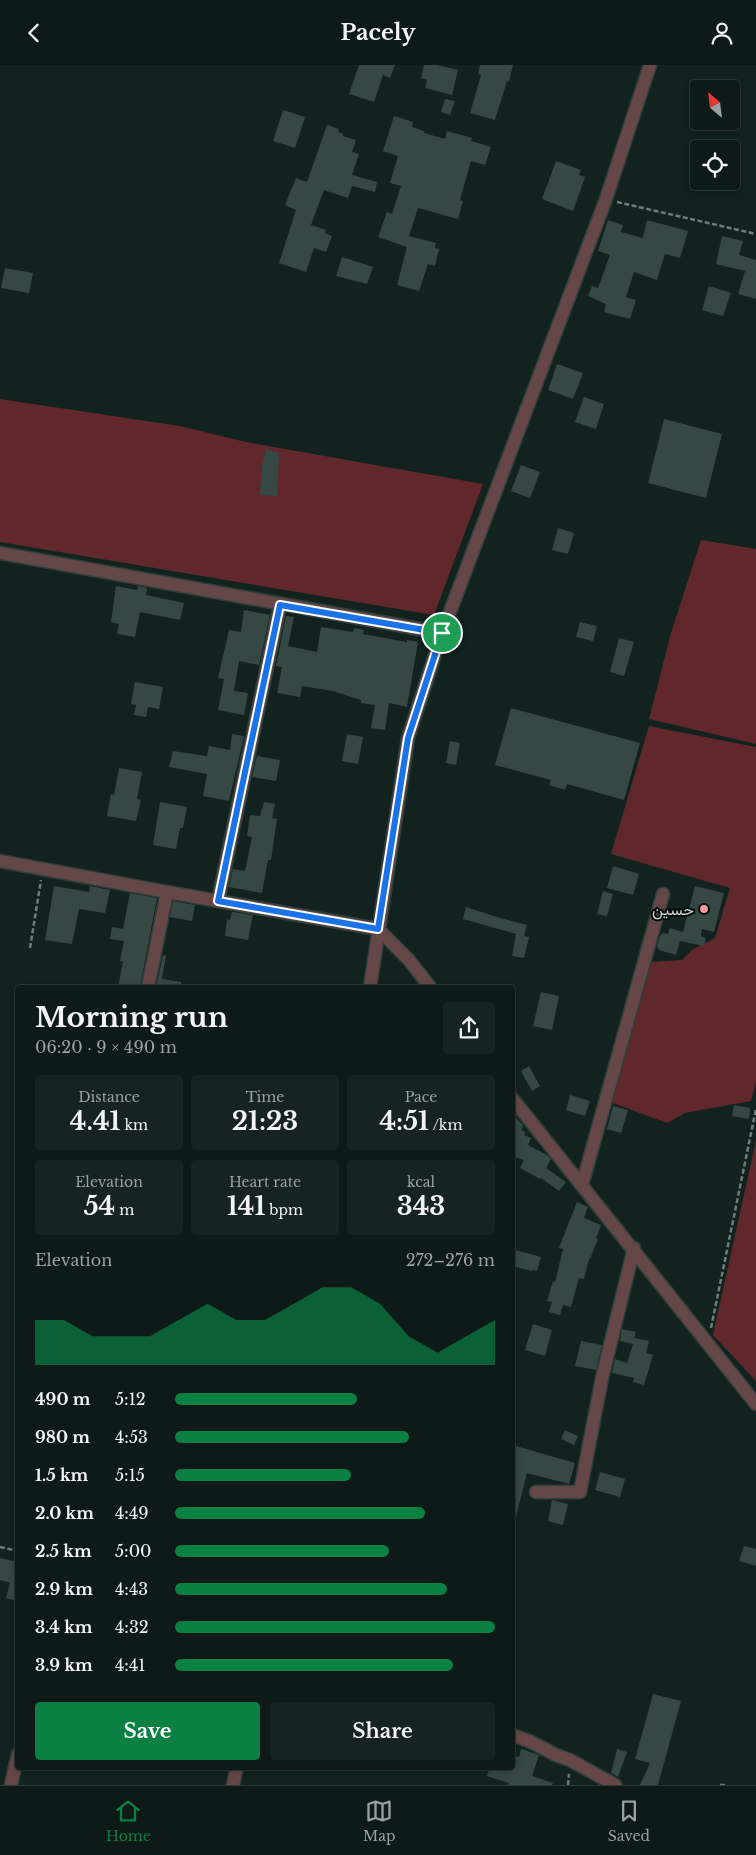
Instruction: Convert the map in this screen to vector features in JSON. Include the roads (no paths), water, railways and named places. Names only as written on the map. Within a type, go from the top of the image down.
[{"type":"street","points":[[370,985],[408,738],[442,633],[606,199],[650,65]]},
{"type":"street","points":[[0,553],[442,633]]},
{"type":"street","points":[[218,901],[280,605]]},
{"type":"street","points":[[0,861],[378,929],[409,959],[428,985]]},
{"type":"street","points":[[148,985],[167,892]]},
{"type":"street","points":[[582,1185],[663,894]]},
{"type":"street","points":[[515,1102],[634,1248],[756,1404]]},
{"type":"street","points":[[536,1492],[580,1492],[602,1378],[634,1248]]},
{"type":"street","points":[[515,1736],[570,1760],[615,1785]]},
{"type":"street","points":[[11,1785],[15,1767]]},
{"type":"street","points":[[233,1785],[236,1770]]},
{"type":"place","name":"حسين","points":[[704,909]]}]
